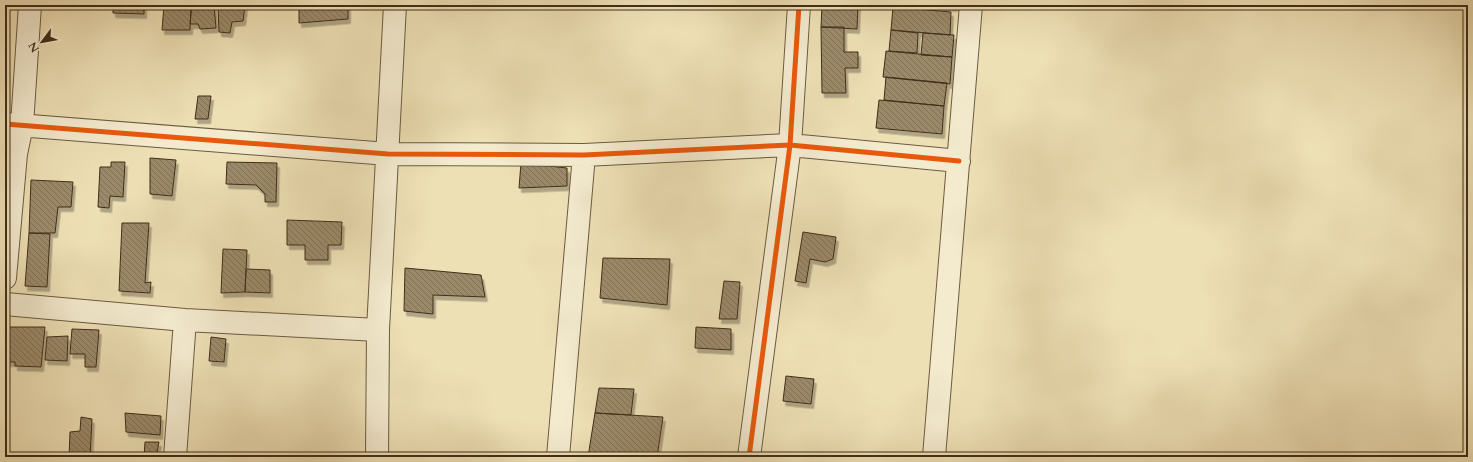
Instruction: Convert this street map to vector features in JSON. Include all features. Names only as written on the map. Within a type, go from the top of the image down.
[{"type":"street","points":[[5,278],[16,154],[13,125],[30,5]]},
{"type":"street","points":[[377,457],[378,330],[395,5]]},
{"type":"street","points":[[749,457],[790,145],[799,5]]},
{"type":"street","points":[[934,457],[971,5]]},
{"type":"street","points":[[13,125],[388,154],[584,155],[790,145],[959,161]]},
{"type":"street","points":[[558,457],[584,155]]},
{"type":"street","points":[[5,304],[185,320],[378,330]]},
{"type":"street","points":[[176,457],[185,320]]},
{"type":"building","points":[[113,5],[144,5],[144,14],[113,13]]},
{"type":"building","points":[[164,5],[191,5],[190,30],[162,30]]},
{"type":"building","points":[[192,5],[214,5],[216,28],[200,29],[198,24],[190,24]]},
{"type":"building","points":[[218,5],[245,5],[243,21],[232,22],[230,33],[219,32]]},
{"type":"building","points":[[299,5],[348,5],[348,19],[299,23]]},
{"type":"building","points":[[822,5],[858,5],[857,29],[821,27]]},
{"type":"building","points":[[900,5],[923,5],[923,9],[900,8]]},
{"type":"building","points":[[923,5],[955,5],[955,7]]},
{"type":"building","points":[[893,7],[951,12],[950,35],[891,30]]},
{"type":"building","points":[[821,27],[844,27],[844,52],[858,52],[858,68],[845,68],[846,93],[822,93]]},
{"type":"building","points":[[891,30],[918,33],[917,53],[889,51]]},
{"type":"building","points":[[923,33],[954,35],[952,57],[921,55]]},
{"type":"building","points":[[886,51],[952,57],[950,84],[883,77]]},
{"type":"building","points":[[886,77],[947,83],[944,106],[884,100]]},
{"type":"building","points":[[198,96],[211,96],[208,119],[195,119]]},
{"type":"building","points":[[879,100],[944,106],[942,134],[876,128]]},
{"type":"building","points":[[150,158],[176,160],[172,196],[150,194]]},
{"type":"building","points":[[111,162],[125,162],[123,197],[110,196],[109,208],[98,207],[100,167],[111,167]]},
{"type":"building","points":[[227,162],[277,163],[276,202],[265,202],[265,194],[256,185],[226,184]]},
{"type":"building","points":[[521,163],[567,168],[567,186],[519,188]]},
{"type":"building","points":[[31,180],[73,182],[71,207],[58,207],[55,233],[29,233]]},
{"type":"building","points":[[287,220],[342,222],[341,245],[328,245],[328,260],[305,260],[305,245],[287,245]]},
{"type":"building","points":[[122,223],[149,223],[145,283],[151,282],[150,293],[119,291]]},
{"type":"building","points":[[803,232],[836,237],[833,259],[825,262],[810,259],[806,283],[795,281]]},
{"type":"building","points":[[29,233],[50,234],[47,287],[25,286]]},
{"type":"building","points":[[223,249],[247,250],[245,292],[221,293]]},
{"type":"building","points":[[603,258],[670,259],[667,305],[600,298]]},
{"type":"building","points":[[405,268],[481,275],[485,297],[433,295],[433,314],[404,311]]},
{"type":"building","points":[[246,269],[270,270],[270,293],[245,292]]},
{"type":"building","points":[[724,281],[740,282],[737,319],[719,319]]},
{"type":"building","points":[[5,327],[45,327],[41,367],[15,366],[15,362],[5,362]]},
{"type":"building","points":[[696,327],[731,329],[731,350],[695,348]]},
{"type":"building","points":[[72,329],[99,330],[96,367],[85,367],[85,354],[70,354]]},
{"type":"building","points":[[68,336],[67,361],[45,360],[47,337]]},
{"type":"building","points":[[211,337],[226,339],[224,362],[209,361]]},
{"type":"building","points":[[786,376],[814,379],[811,404],[783,401]]},
{"type":"building","points":[[599,388],[634,389],[631,415],[595,413]]},
{"type":"building","points":[[125,413],[161,416],[160,435],[126,432]]},
{"type":"building","points":[[595,413],[663,417],[657,457],[588,457]]},
{"type":"building","points":[[81,417],[92,419],[90,457],[69,457],[70,432],[80,431]]},
{"type":"building","points":[[145,442],[159,442],[156,457],[144,457]]},
{"type":"cycle path","points":[[749,457],[790,145],[799,5]]},
{"type":"cycle path","points":[[5,124],[388,154],[584,155],[790,145],[959,161]]}]
